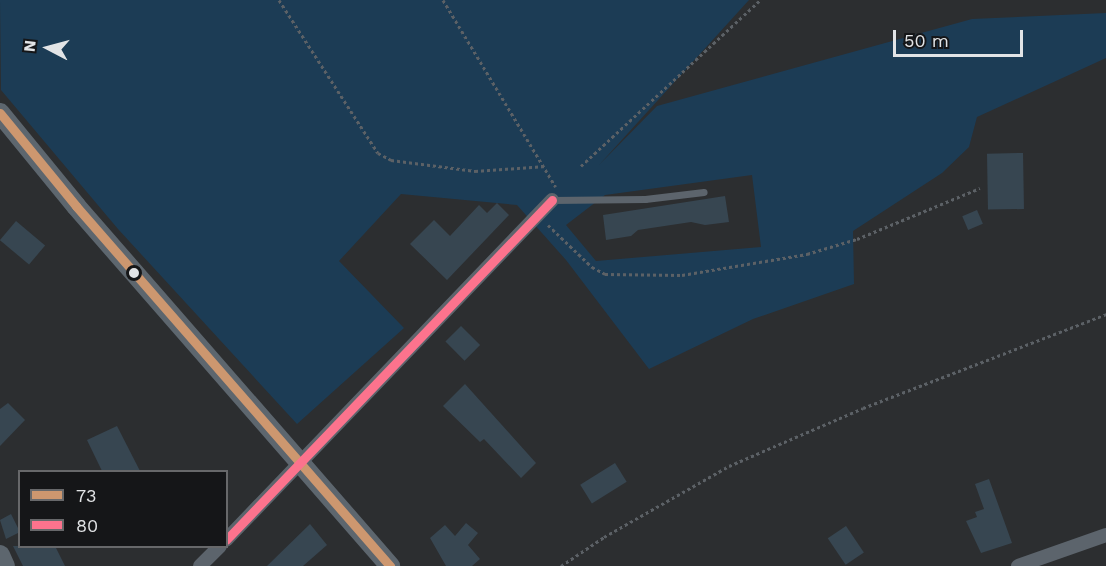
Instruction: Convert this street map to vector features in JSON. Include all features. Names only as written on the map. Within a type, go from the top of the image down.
[{"type":"street","points":[[0,113],[75,206],[390,566]]},
{"type":"street","points":[[228,538],[302,464],[537,217],[554,194]]},
{"type":"street","points":[[1018,566],[1106,535]]},
{"type":"street","points":[[200,566],[218,548]]},
{"type":"street","points":[[0,555],[5,566]]},
{"type":"lane","points":[[554,194],[645,199],[704,192]]},
{"type":"path","points":[[279,0],[378,153],[391,160],[475,171],[546,166]]},
{"type":"path","points":[[443,0],[546,166],[554,194]]},
{"type":"path","points":[[581,166],[760,0]]},
{"type":"path","points":[[537,217],[605,274],[682,275],[807,254],[857,239],[980,188]]},
{"type":"path","points":[[561,566],[604,537],[729,466],[863,408],[1106,314]]},
{"type":"shaded area","points":[[0,0],[749,0],[599,165],[657,106],[972,19],[1106,13],[1106,58],[977,117],[969,147],[942,173],[853,231],[854,284],[753,319],[649,369],[566,260],[517,205],[401,194],[339,261],[404,328],[297,424],[118,229],[1,90]],"holes":[[[752,175],[761,247],[596,261],[566,225],[605,195]]]},
{"type":"building","points":[[1023,153],[1024,209],[988,210],[987,154]]},
{"type":"building","points":[[725,196],[729,222],[705,225],[691,222],[638,230],[631,236],[606,240],[603,215]]},
{"type":"building","points":[[497,203],[509,215],[447,280],[410,244],[434,220],[450,236],[479,205],[487,213]]},
{"type":"building","points":[[977,210],[983,224],[968,230],[962,216]]},
{"type":"building","points":[[16,221],[45,245],[29,265],[0,240]]},
{"type":"building","points":[[461,326],[480,345],[465,361],[445,342]]},
{"type":"building","points":[[465,384],[536,463],[521,478],[484,439],[480,442],[443,406]]},
{"type":"building","points":[[8,403],[25,420],[0,446],[0,409]]},
{"type":"building","points":[[117,426],[139,470],[102,470],[87,440]]},
{"type":"building","points":[[615,463],[627,482],[592,503],[580,485]]},
{"type":"building","points":[[989,479],[1012,543],[981,553],[966,521],[977,517],[975,512],[984,509],[975,484]]},
{"type":"building","points":[[11,514],[18,533],[6,539],[0,520]]},
{"type":"building","points":[[466,523],[478,533],[468,545],[480,559],[472,566],[446,566],[430,538],[445,525],[455,536]]},
{"type":"building","points":[[310,524],[327,545],[303,566],[267,566]]},
{"type":"building","points":[[846,526],[864,553],[846,565],[828,538]]},
{"type":"building","points":[[13,546],[56,548],[65,566],[23,566]]},
{"type":"transit line","name":"73","points":[[0,113],[76,206],[390,566]]},
{"type":"transit line","name":"80","points":[[228,538],[552,200]]}]
